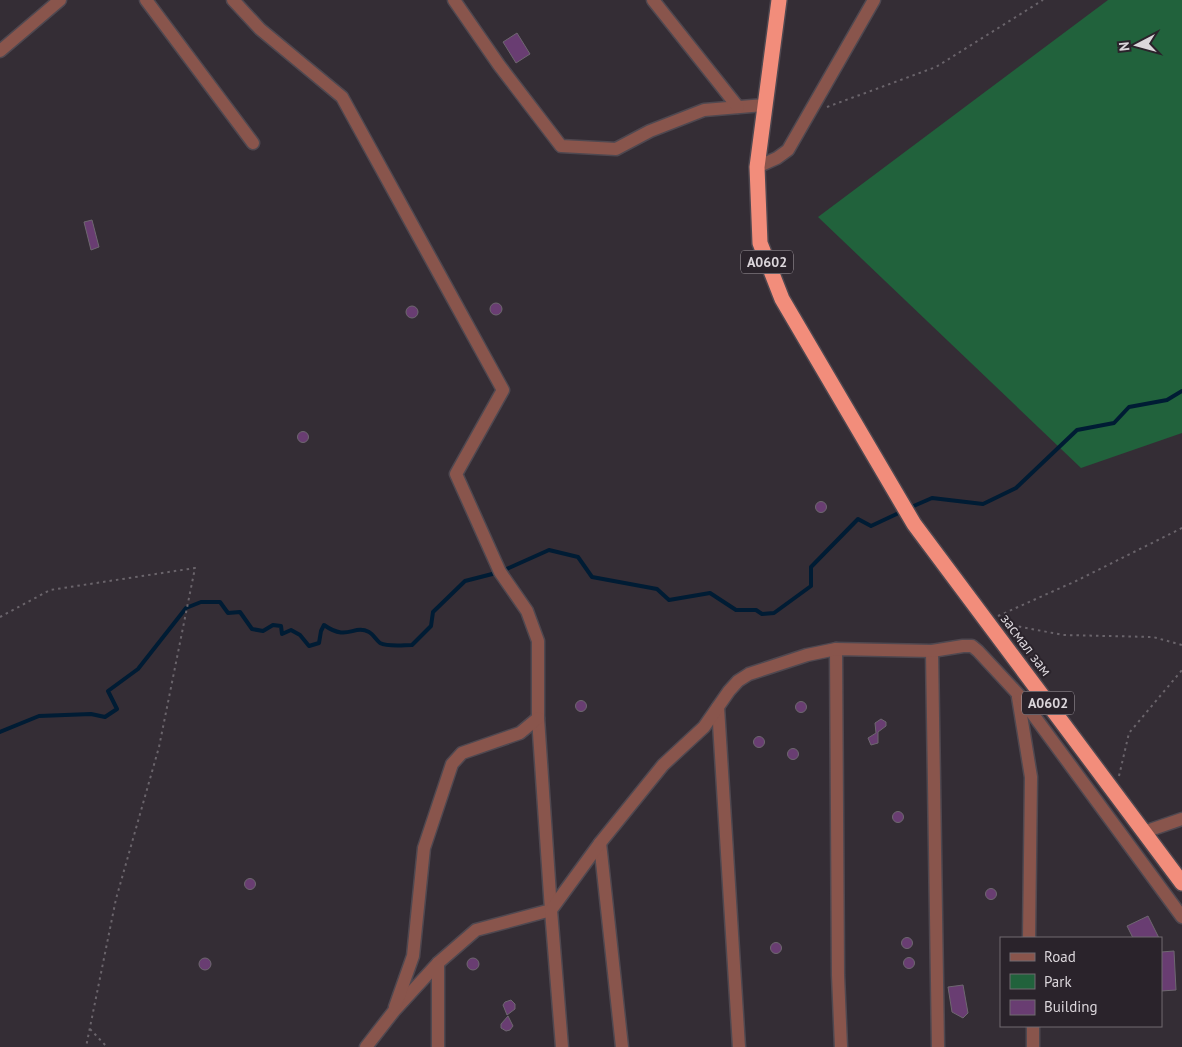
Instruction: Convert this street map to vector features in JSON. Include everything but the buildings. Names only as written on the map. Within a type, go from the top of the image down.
[{"type":"highway","name":"A0602","points":[[757,167],[779,0]]},
{"type":"highway","name":"засмал зам","points":[[757,167],[760,243],[782,299],[895,493],[914,524],[1182,883]]},
{"type":"street","points":[[0,51],[60,0]]},
{"type":"street","points":[[146,0],[253,143]]},
{"type":"street","points":[[233,0],[260,29],[342,97],[503,390],[456,474],[500,572],[527,611],[538,641],[538,718],[562,1047]]},
{"type":"street","points":[[454,0],[499,65],[561,146],[616,148],[650,131],[704,110],[765,105]]},
{"type":"street","points":[[654,0],[738,107]]},
{"type":"street","points":[[757,167],[778,158],[788,150],[874,0]]},
{"type":"street","points":[[366,1047],[394,1011],[438,963],[476,930],[551,910],[600,843],[663,765],[704,727],[738,681],[749,674],[807,655],[836,649],[932,651],[972,646],[1018,694],[1182,917]]},
{"type":"street","points":[[836,649],[838,976],[841,1047]]},
{"type":"street","points":[[932,651],[938,1047]]},
{"type":"street","points":[[1018,694],[1030,777],[1029,937]]},
{"type":"street","points":[[718,707],[739,1047]]},
{"type":"street","points":[[394,1011],[413,956],[424,848],[452,764],[462,753],[520,733],[538,718]]},
{"type":"street","points":[[1144,832],[1182,819]]},
{"type":"street","points":[[600,843],[622,1047]]},
{"type":"street","points":[[438,963],[438,1047]]},
{"type":"street","points":[[1032,1027],[1033,1047]]},
{"type":"path","points":[[820,110],[936,67],[1042,0]]},
{"type":"path","points":[[986,621],[1076,581],[1182,528]]},
{"type":"path","points":[[0,617],[50,590],[195,568],[159,747],[116,899],[86,1047]]},
{"type":"path","points":[[986,621],[1063,635],[1153,638],[1182,645]]},
{"type":"path","points":[[1115,793],[1129,733],[1182,670]]},
{"type":"path","points":[[90,1028],[107,1047]]},
{"type":"green space","points":[[1108,0],[1182,0],[1182,433],[1081,468],[818,217]]},
{"type":"waterway","points":[[909,508],[932,498],[983,504],[1016,488],[1077,430],[1114,423],[1129,407],[1167,400],[1182,391]]},
{"type":"waterway","points":[[0,732],[39,716],[91,714],[105,717],[117,709],[108,691],[138,669],[186,608],[201,602],[220,602],[228,613],[240,612],[252,629],[263,631],[273,625],[281,626],[282,634],[291,630],[300,635],[309,646],[319,643],[324,625],[332,630],[345,633],[363,630],[370,633],[383,644],[412,645],[431,626],[433,612],[465,581],[500,572],[549,550],[578,557],[592,577],[657,589],[669,600],[710,593],[736,610],[756,610],[762,614],[774,613],[811,586],[811,567],[858,519],[871,526],[903,511]]}]
